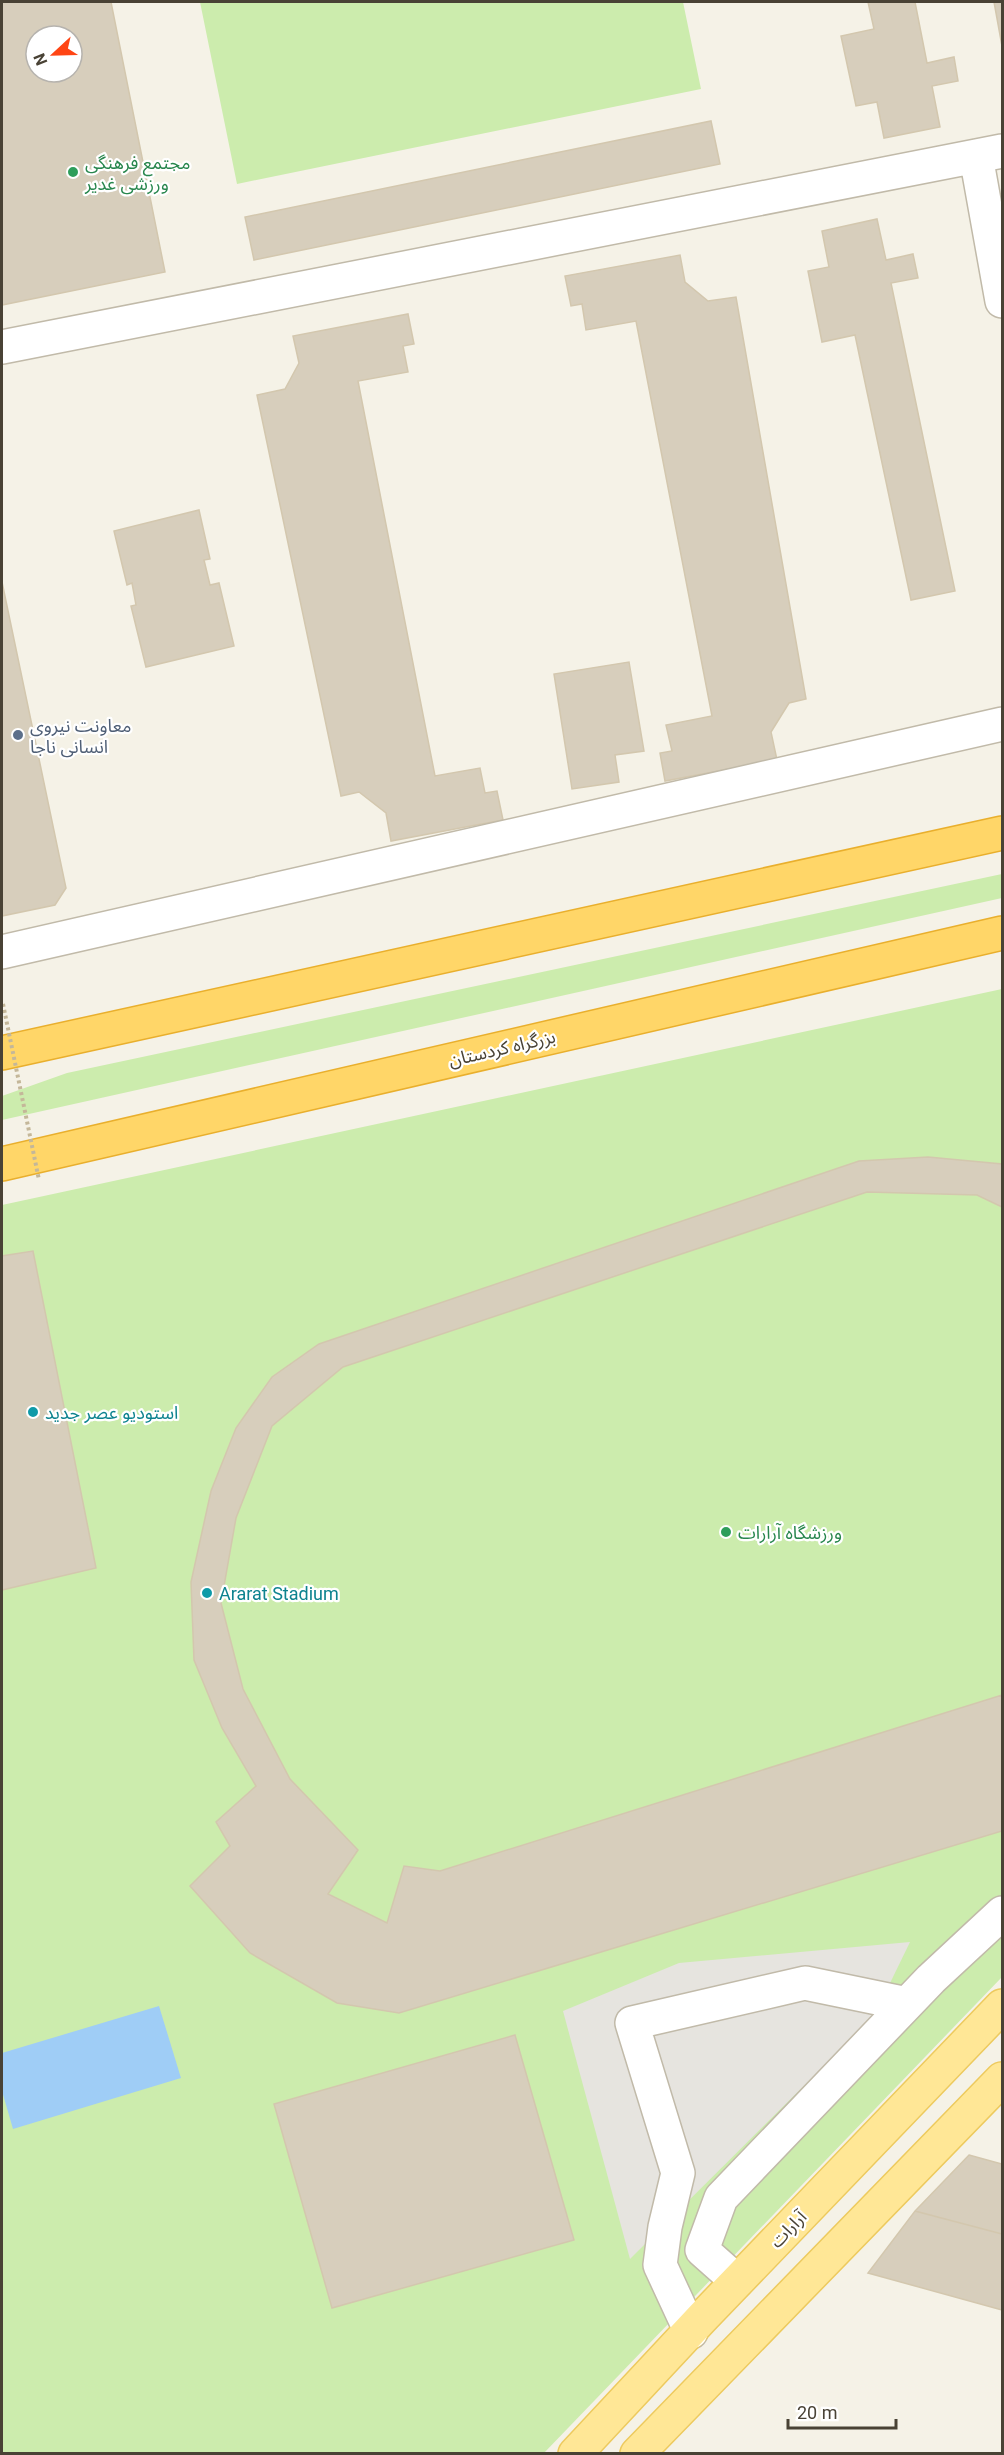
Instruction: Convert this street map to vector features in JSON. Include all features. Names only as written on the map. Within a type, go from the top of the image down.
[{"type":"highway","points":[[2,1053],[1002,833]]},
{"type":"highway","name":"بزرگراه کردستان","points":[[2,1164],[1002,933]]},
{"type":"main road","points":[[2,1179],[100,1140]]},
{"type":"main road","name":"آرارات","points":[[575,2454],[1002,2006]]},
{"type":"main road","points":[[637,2454],[1002,2079]]},
{"type":"main road","points":[[697,2325],[737,2351]]},
{"type":"lane","points":[[2,347],[989,154],[1002,301]]},
{"type":"lane","points":[[2,952],[1002,724]]},
{"type":"lane","points":[[737,2282],[702,2250],[721,2198],[939,1971],[1002,1913]]},
{"type":"lane","points":[[697,2325],[660,2265],[665,2227],[678,2173],[632,2024],[805,1983],[907,2004]]},
{"type":"path","points":[[2,1004],[39,1180]]},
{"type":"green space","points":[[200,2],[683,2],[701,89],[237,184]]},
{"type":"green space","points":[[1002,874],[1002,898],[2,1120],[2,1096],[67,1073]]},
{"type":"green space","name":"ورزشگاه آرارات","points":[[1002,989],[1002,1977],[544,2453],[2,2453],[2,1205]]},
{"type":"shaded area","points":[[910,1942],[874,2016],[630,2259],[563,2011],[679,1963]]},
{"type":"water","points":[[159,2006],[181,2078],[13,2129],[2,2091],[2,2053]]},
{"type":"building","name":"مجتمع فرهنگی ورزشی غدیر","points":[[2,2],[111,2],[165,272],[2,305]]},
{"type":"building","points":[[868,2],[915,2],[927,63],[954,57],[958,81],[932,86],[940,127],[884,138],[877,102],[856,106],[841,36],[874,29]]},
{"type":"building","points":[[994,2],[1002,2],[1002,46]]},
{"type":"building","points":[[711,121],[720,164],[254,260],[245,217]]},
{"type":"building","points":[[877,219],[886,260],[913,254],[918,278],[891,283],[955,591],[911,600],[855,335],[822,342],[808,271],[829,267],[822,231]]},
{"type":"building","points":[[680,255],[685,282],[708,301],[736,297],[806,699],[789,703],[771,732],[777,760],[665,781],[660,753],[672,751],[666,725],[712,716],[636,321],[586,330],[582,304],[571,306],[565,276]]},
{"type":"building","points":[[408,314],[414,344],[403,346],[408,372],[358,381],[435,776],[480,768],[485,793],[497,791],[503,820],[391,841],[386,813],[359,792],[341,796],[257,395],[285,389],[299,363],[293,336]]},
{"type":"building","points":[[199,510],[210,559],[204,560],[210,585],[219,583],[234,646],[146,667],[131,606],[136,605],[132,583],[127,585],[114,531]]},
{"type":"building","name":"معاونت نیروی انسانی ناجا","points":[[2,582],[66,888],[55,905],[2,916]]},
{"type":"building","points":[[629,662],[644,751],[615,755],[619,782],[572,789],[554,674]]},
{"type":"building","name":"Ararat Stadium","points":[[928,1157],[1002,1164],[1002,1207],[977,1195],[867,1192],[343,1367],[272,1426],[236,1518],[221,1603],[243,1689],[290,1779],[358,1850],[328,1894],[387,1923],[404,1866],[440,1871],[1002,1695],[1002,1831],[399,2013],[337,2003],[250,1953],[190,1886],[230,1846],[216,1822],[256,1786],[222,1728],[194,1660],[191,1582],[211,1491],[236,1428],[272,1377],[319,1344],[859,1161]]},
{"type":"building","name":"استودیو عصر جدید","points":[[33,1251],[96,1568],[2,1590],[2,1256]]},
{"type":"building","points":[[515,2035],[574,2240],[332,2308],[274,2104]]},
{"type":"building","points":[[969,2155],[1002,2164],[1002,2234],[915,2211]]},
{"type":"building","points":[[915,2211],[1002,2234],[1002,2310],[868,2273]]},
{"type":"place","name":"مجتمع فرهنگی ورزشی غدیر","points":[[73,172]]},
{"type":"place","name":"معاونت نیروی انسانی ناجا","points":[[18,735]]},
{"type":"place","name":"استودیو عصر جدید","points":[[33,1412]]},
{"type":"place","name":"ورزشگاه آرارات","points":[[726,1532]]},
{"type":"place","name":"Ararat Stadium","points":[[207,1593]]}]
